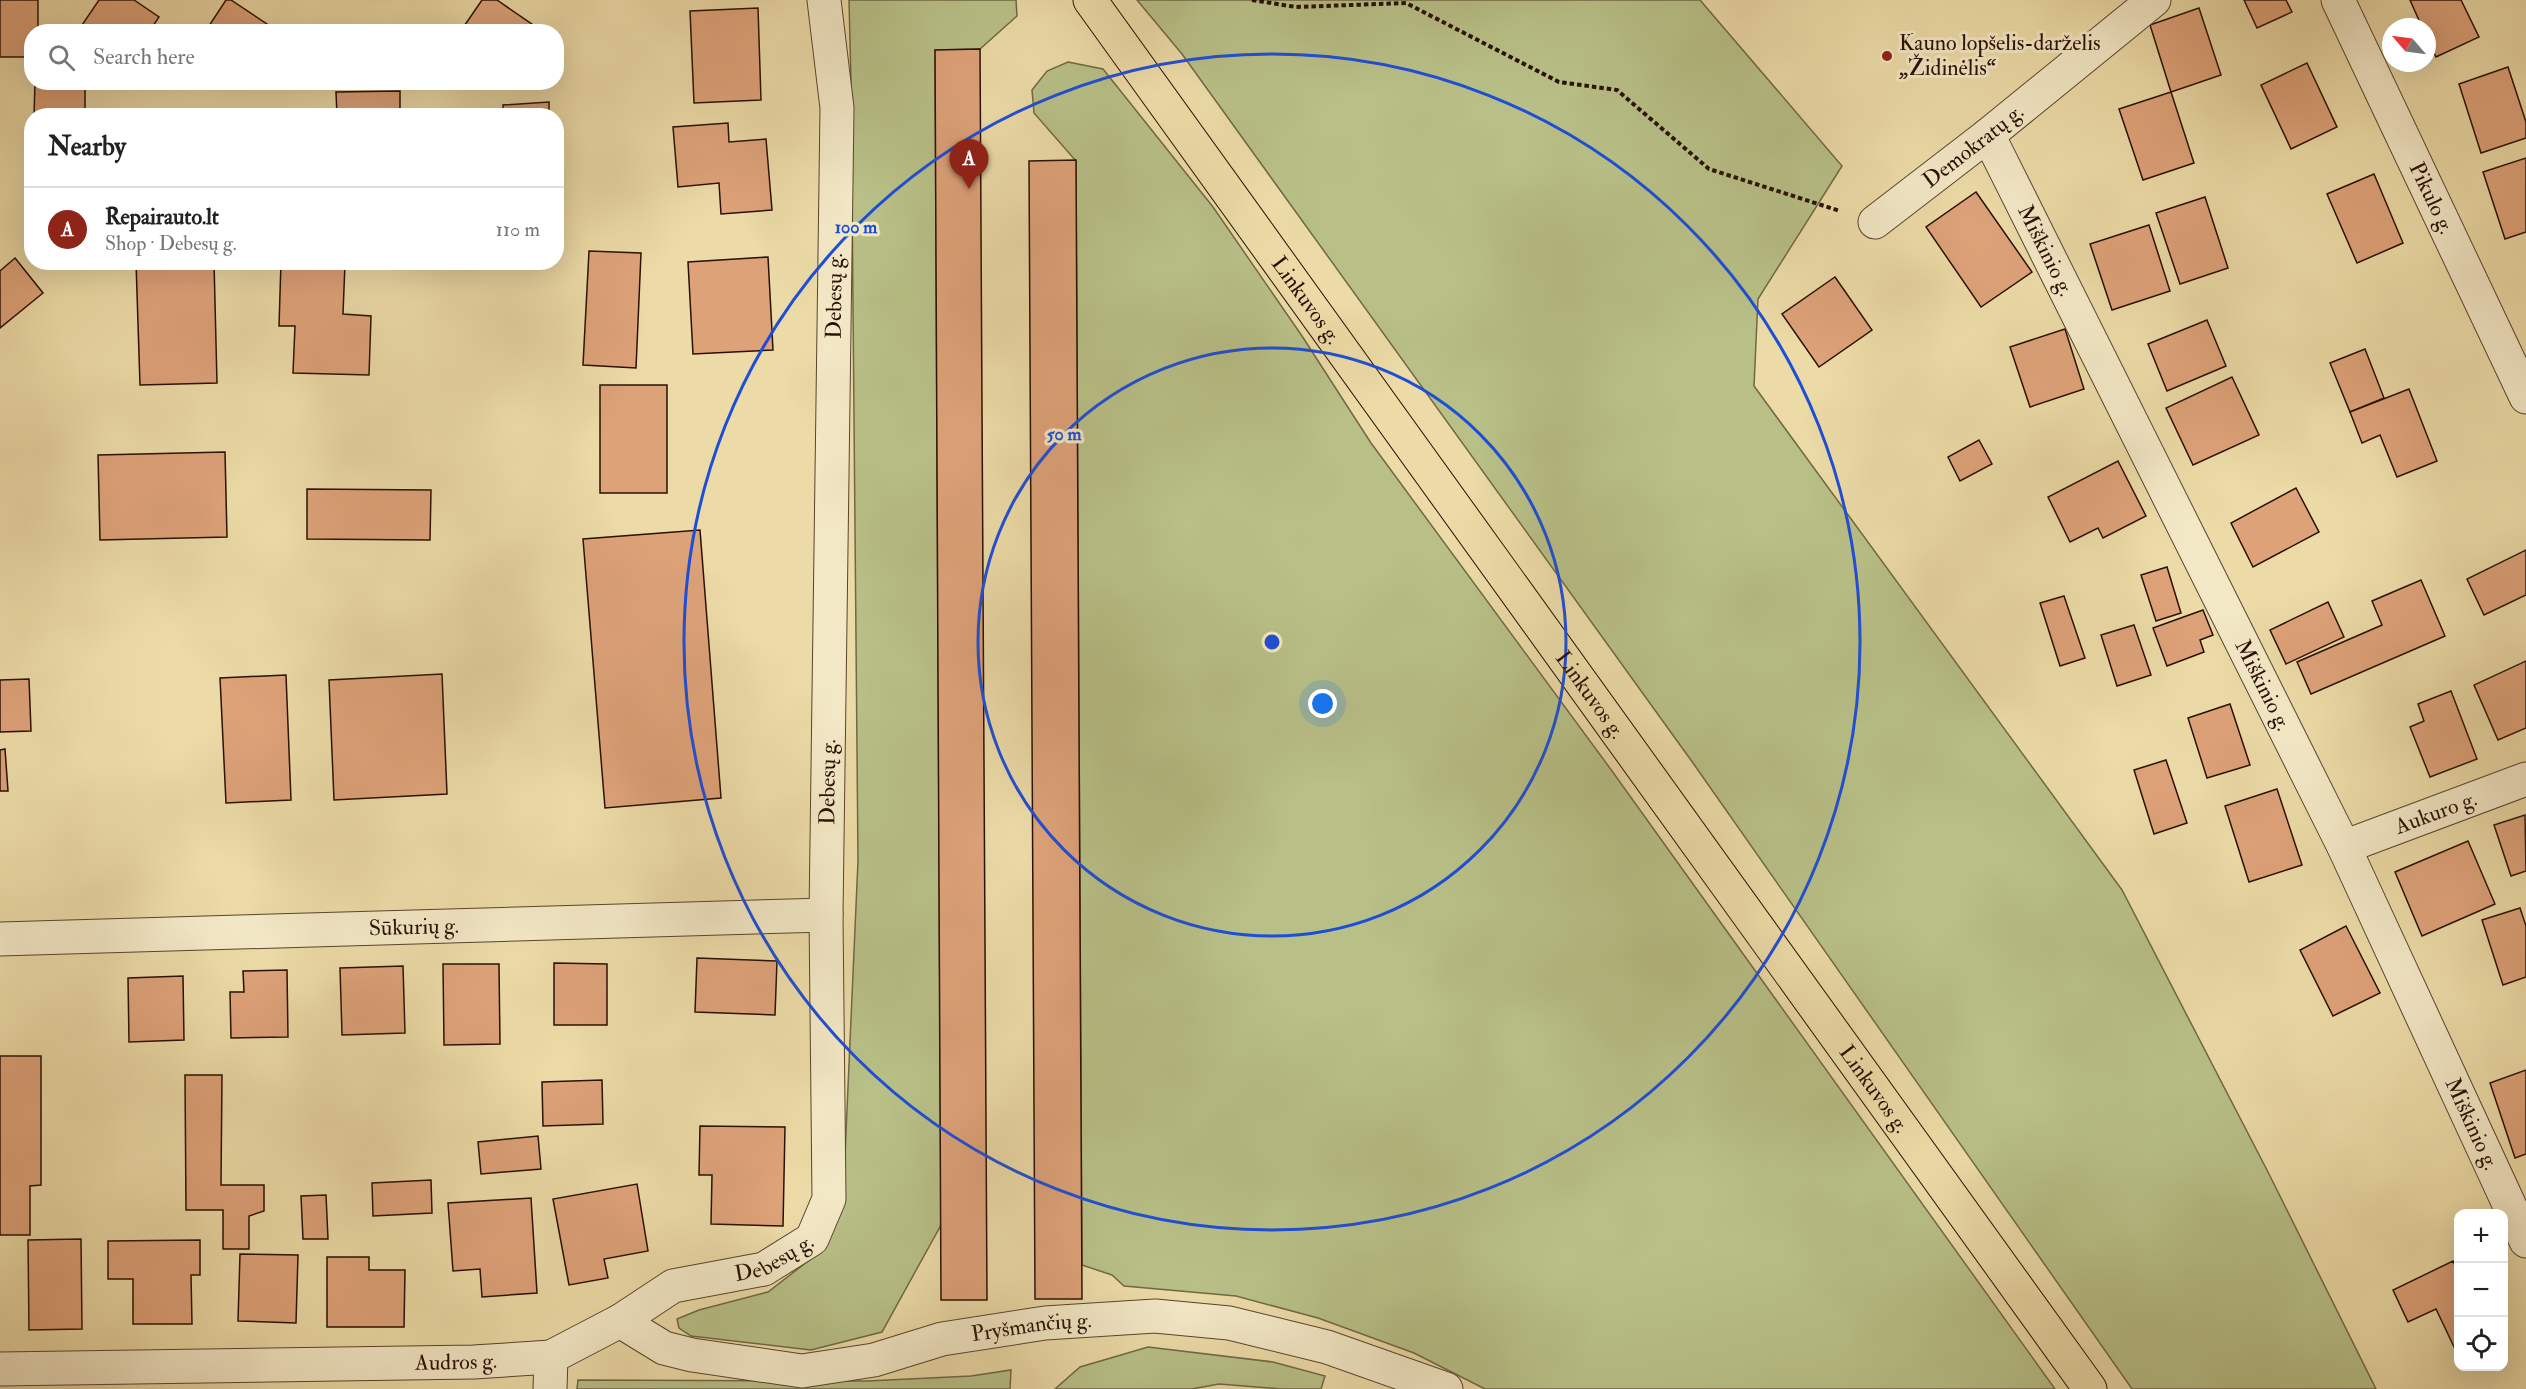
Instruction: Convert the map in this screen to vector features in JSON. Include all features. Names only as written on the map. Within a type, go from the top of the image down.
[{"type":"main road","name":"Linkuvos g.","points":[[1090,0],[2090,1389]]},
{"type":"street","name":"Debesų g.","points":[[551,1357],[620,1321],[674,1286],[764,1269],[812,1239],[829,1199],[826,915],[837,108],[824,0]]},
{"type":"street","name":"Demokratų g.","points":[[1875,222],[1988,135],[2154,0]]},
{"type":"street","name":"Pikulo g.","points":[[2338,0],[2526,397]]},
{"type":"street","name":"Miškinio g.","points":[[1988,135],[2344,847],[2526,1241]]},
{"type":"street","name":"Aukuro g.","points":[[2344,847],[2526,779]]},
{"type":"street","name":"Sūkurių g.","points":[[0,939],[826,915]]},
{"type":"street","name":"Pryšmančių g.","points":[[620,1321],[664,1348],[725,1361],[802,1371],[874,1360],[942,1339],[1045,1323],[1155,1316],[1229,1323],[1327,1347],[1446,1389]]},
{"type":"street","name":"Audros g.","points":[[0,1369],[474,1362],[551,1357]]},
{"type":"street","points":[[550,1389],[551,1357]]},
{"type":"path","points":[[1252,0],[1296,7],[1406,3],[1559,82],[1617,90],[1709,169],[1875,222]]},
{"type":"green space","points":[[849,0],[1016,0],[1017,16],[980,49],[935,50],[941,1225],[882,1332],[811,1350],[691,1336],[679,1328],[677,1319],[699,1310],[768,1292],[821,1251],[843,1200],[858,861]]},
{"type":"green space","points":[[1137,0],[1700,0],[1842,166],[1758,299],[1754,386],[2122,890],[2268,1172],[2376,1389],[2132,1389],[1693,763],[1182,54]]},
{"type":"green space","points":[[1068,62],[1103,69],[1213,207],[1302,336],[1371,443],[1612,771],[2055,1389],[1485,1389],[1414,1353],[1318,1318],[1236,1296],[1124,1286],[1112,1275],[1082,1265],[1076,161],[1034,113],[1032,90],[1047,71]]},
{"type":"green space","points":[[1148,1347],[1273,1362],[1325,1376],[1321,1389],[1281,1389],[1219,1384],[1192,1389],[1055,1389],[1080,1367]]},
{"type":"green space","points":[[1011,1370],[1010,1389],[577,1389],[578,1380],[867,1381],[971,1376]]},
{"type":"building","points":[[0,0],[38,0],[38,24],[24,24],[24,57],[0,57]]},
{"type":"building","points":[[99,0],[134,0],[159,17],[154,24],[83,24]]},
{"type":"building","points":[[226,0],[231,0],[267,24],[210,24]]},
{"type":"building","points":[[482,0],[497,0],[532,24],[466,24]]},
{"type":"building","points":[[2244,0],[2286,0],[2292,12],[2257,28]]},
{"type":"building","points":[[2410,0],[2461,0],[2479,37],[2436,57],[2436,18],[2418,18]]},
{"type":"building","points":[[758,8],[761,100],[694,103],[690,11]]},
{"type":"building","points":[[2199,8],[2221,75],[2171,92],[2150,25]]},
{"type":"building","points":[[980,49],[987,1300],[941,1300],[935,50]]},
{"type":"building","points":[[2307,63],[2337,127],[2291,149],[2261,85]]},
{"type":"building","points":[[2508,67],[2526,122],[2526,138],[2481,153],[2459,84]]},
{"type":"building","points":[[35,90],[85,90],[85,108],[34,108]]},
{"type":"building","points":[[400,91],[400,108],[337,108],[336,92]]},
{"type":"building","points":[[2171,92],[2194,163],[2143,180],[2119,109]]},
{"type":"building","points":[[549,102],[549,108],[503,108],[503,105]]},
{"type":"building","points":[[728,123],[729,142],[766,139],[772,210],[721,214],[719,183],[678,187],[673,127]]},
{"type":"building","points":[[2526,158],[2526,232],[2505,239],[2483,172]]},
{"type":"building","points":[[1076,160],[1082,1299],[1035,1299],[1029,161]]},
{"type":"building","points":[[2374,174],[2403,243],[2357,263],[2327,194]]},
{"type":"building","points":[[1976,192],[2032,272],[1981,307],[1926,227]]},
{"type":"building","points":[[2205,197],[2228,268],[2180,284],[2156,213]]},
{"type":"building","points":[[2149,225],[2170,291],[2112,310],[2090,244]]},
{"type":"building","points":[[589,251],[641,253],[636,368],[583,365]]},
{"type":"building","points":[[768,257],[773,350],[693,354],[688,262]]},
{"type":"building","points":[[15,258],[43,293],[0,328],[0,271]]},
{"type":"building","points":[[136,270],[214,270],[217,383],[140,385]]},
{"type":"building","points":[[281,270],[345,270],[343,314],[371,316],[369,375],[293,373],[295,326],[279,326]]},
{"type":"building","points":[[1835,277],[1872,330],[1819,367],[1782,314]]},
{"type":"building","points":[[2207,320],[2226,366],[2167,391],[2148,344]]},
{"type":"building","points":[[2065,329],[2084,389],[2030,407],[2010,347]]},
{"type":"building","points":[[2365,349],[2384,398],[2350,412],[2330,363]]},
{"type":"building","points":[[2232,377],[2259,435],[2193,465],[2166,408]]},
{"type":"building","points":[[600,385],[667,385],[667,493],[600,493]]},
{"type":"building","points":[[2409,389],[2437,461],[2397,477],[2380,435],[2362,443],[2350,412]]},
{"type":"building","points":[[1979,440],[1992,464],[1960,481],[1948,457]]},
{"type":"building","points":[[225,452],[227,537],[100,540],[98,455]]},
{"type":"building","points":[[2118,461],[2146,516],[2103,538],[2098,528],[2070,542],[2048,497]]},
{"type":"building","points":[[2296,488],[2319,532],[2253,567],[2231,523]]},
{"type":"building","points":[[307,489],[431,490],[430,540],[307,539]]},
{"type":"building","points":[[700,530],[721,798],[605,808],[583,539]]},
{"type":"building","points":[[2526,550],[2526,595],[2484,615],[2467,579]]},
{"type":"building","points":[[2167,567],[2181,613],[2156,621],[2141,575]]},
{"type":"building","points":[[2421,580],[2445,636],[2311,694],[2297,662],[2382,625],[2372,601]]},
{"type":"building","points":[[2064,596],[2085,658],[2060,666],[2040,603]]},
{"type":"building","points":[[2328,602],[2344,637],[2286,664],[2270,630]]},
{"type":"building","points":[[2203,610],[2213,635],[2200,640],[2204,652],[2167,666],[2153,628]]},
{"type":"building","points":[[2134,625],[2151,675],[2117,686],[2101,635]]},
{"type":"building","points":[[2526,661],[2526,728],[2498,740],[2474,685]]},
{"type":"building","points":[[442,674],[447,794],[334,800],[329,680]]},
{"type":"building","points":[[286,675],[291,800],[226,803],[220,678]]},
{"type":"building","points":[[29,679],[31,731],[0,732],[0,680]]},
{"type":"building","points":[[2451,691],[2477,759],[2430,777],[2410,727],[2424,721],[2418,704]]},
{"type":"building","points":[[2230,704],[2250,765],[2207,778],[2188,718]]},
{"type":"building","points":[[5,749],[8,791],[0,791],[0,750]]},
{"type":"building","points":[[2166,760],[2187,823],[2154,834],[2134,770]]},
{"type":"building","points":[[2277,789],[2302,865],[2249,882],[2225,806]]},
{"type":"building","points":[[2525,815],[2526,871],[2511,876],[2494,825]]},
{"type":"building","points":[[2468,841],[2495,904],[2422,936],[2395,872]]},
{"type":"building","points":[[2520,908],[2526,926],[2526,977],[2503,985],[2482,920]]},
{"type":"building","points":[[2346,926],[2380,993],[2333,1016],[2300,950]]},
{"type":"building","points":[[697,958],[777,961],[775,1015],[695,1012]]},
{"type":"building","points":[[554,963],[607,964],[607,1025],[554,1025]]},
{"type":"building","points":[[443,964],[499,964],[500,1044],[444,1045]]},
{"type":"building","points":[[403,966],[405,1033],[342,1035],[340,968]]},
{"type":"building","points":[[287,970],[288,1037],[231,1038],[230,992],[244,992],[243,971]]},
{"type":"building","points":[[183,976],[184,1040],[129,1042],[128,978]]},
{"type":"building","points":[[0,1056],[41,1056],[41,1185],[30,1186],[30,1235],[0,1235]]},
{"type":"building","points":[[2526,1070],[2526,1154],[2515,1158],[2490,1083]]},
{"type":"building","points":[[185,1075],[222,1075],[221,1185],[264,1185],[264,1211],[249,1216],[249,1249],[223,1249],[223,1210],[186,1210]]},
{"type":"building","points":[[602,1080],[603,1124],[543,1126],[542,1082]]},
{"type":"building","points":[[700,1126],[785,1127],[783,1226],[711,1224],[712,1175],[699,1175]]},
{"type":"building","points":[[538,1136],[541,1169],[481,1174],[478,1142]]},
{"type":"building","points":[[431,1180],[432,1213],[373,1216],[372,1183]]},
{"type":"building","points":[[637,1184],[648,1251],[604,1259],[608,1278],[569,1285],[553,1199]]},
{"type":"building","points":[[326,1195],[328,1239],[303,1239],[301,1196]]},
{"type":"building","points":[[531,1198],[537,1293],[482,1297],[480,1269],[453,1271],[448,1203]]},
{"type":"building","points":[[81,1239],[82,1329],[29,1330],[28,1240]]},
{"type":"building","points":[[200,1240],[200,1275],[191,1275],[192,1324],[133,1324],[133,1279],[108,1279],[108,1241]]},
{"type":"building","points":[[240,1254],[298,1255],[296,1323],[238,1321]]},
{"type":"building","points":[[327,1257],[369,1257],[369,1270],[405,1270],[404,1327],[327,1327]]},
{"type":"building","points":[[2453,1261],[2454,1347],[2436,1309],[2408,1322],[2393,1290]]},
{"type":"place","name":"Kauno lopšelis-darželis „Židinėlis“","points":[[1887,56]]},
{"type":"place","name":"Repairauto.lt","points":[[969,189]]}]
